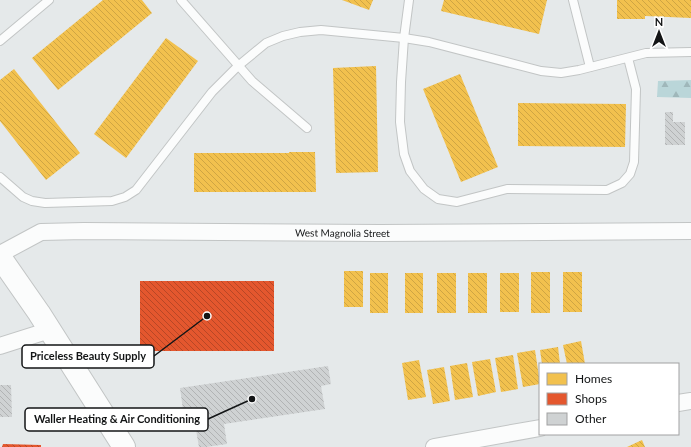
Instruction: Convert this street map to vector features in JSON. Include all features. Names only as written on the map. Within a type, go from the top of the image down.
[{"type":"main road","points":[[0,256],[39,313],[124,447]]},
{"type":"street","name":"West Magnolia Street","points":[[0,256],[41,232],[380,233],[691,231]]},
{"type":"street","points":[[0,346],[50,330]]},
{"type":"street","points":[[679,403],[691,401]]},
{"type":"street","points":[[434,447],[539,428]]},
{"type":"lane","points":[[0,41],[50,0]]},
{"type":"lane","points":[[180,0],[252,81],[306,128]]},
{"type":"lane","points":[[409,0],[404,38],[401,82],[400,122],[404,154],[410,171],[424,189],[438,199],[457,202],[507,189],[607,190],[622,183],[630,174],[634,162],[635,149],[636,89],[628,58]]},
{"type":"lane","points":[[573,0],[590,67]]},
{"type":"lane","points":[[0,177],[23,197],[32,201],[44,203],[112,201],[125,197],[136,190],[212,92],[238,66],[266,43],[283,36],[300,32],[320,30],[404,38],[429,42],[541,71],[561,72],[579,70],[646,53],[691,52]]},
{"type":"green space","points":[[691,80],[691,98],[657,97],[658,81]]},
{"type":"building: Homes","points":[[103,0],[142,0],[152,13],[58,90],[32,58]]},
{"type":"building: Homes","points":[[342,0],[373,0],[369,10]]},
{"type":"building: Homes","points":[[444,0],[547,0],[539,34],[441,11]]},
{"type":"building: Homes","points":[[617,0],[691,0],[691,18],[645,16],[645,19],[617,19]]},
{"type":"building: Homes","points":[[166,38],[198,61],[126,158],[94,134]]},
{"type":"building: Homes","points":[[376,66],[378,172],[336,173],[333,68]]},
{"type":"building: Homes","points":[[14,69],[80,153],[46,180],[0,121],[0,80]]},
{"type":"building: Homes","points":[[460,74],[498,167],[461,182],[423,89]]},
{"type":"building: Homes","points":[[518,103],[626,104],[625,147],[518,146]]},
{"type":"building: Homes","points":[[315,152],[316,192],[194,192],[194,153]]},
{"type":"building: Homes","points":[[344,271],[363,271],[363,307],[344,307]]},
{"type":"building: Homes","points":[[531,272],[550,272],[550,313],[531,313]]},
{"type":"building: Homes","points":[[563,272],[582,272],[582,312],[563,312]]},
{"type":"building: Homes","points":[[370,273],[388,273],[388,313],[370,313]]},
{"type":"building: Homes","points":[[405,273],[423,273],[423,313],[405,313]]},
{"type":"building: Homes","points":[[437,273],[456,273],[456,313],[437,313]]},
{"type":"building: Homes","points":[[468,273],[487,273],[487,313],[468,313]]},
{"type":"building: Homes","points":[[500,273],[519,273],[519,312],[500,312]]},
{"type":"building: Homes","points":[[581,341],[585,363],[567,363],[563,345]]},
{"type":"building: Homes","points":[[558,347],[560,363],[542,363],[540,350]]},
{"type":"building: Homes","points":[[535,350],[539,384],[523,387],[517,353]]},
{"type":"building: Homes","points":[[513,355],[518,389],[501,392],[495,358]]},
{"type":"building: Homes","points":[[490,359],[496,392],[478,396],[472,362]]},
{"type":"building: Homes","points":[[419,360],[426,397],[408,400],[402,363]]},
{"type":"building: Homes","points":[[467,363],[473,397],[455,400],[450,366]]},
{"type":"building: Homes","points":[[444,367],[450,401],[433,404],[427,370]]},
{"type":"building: Homes","points":[[642,440],[645,447],[627,447]]},
{"type":"building: Shops","points":[[140,281],[274,281],[274,351],[140,351]]},
{"type":"building: Shops","points":[[3,444],[41,445],[41,447],[2,447]]},
{"type":"building: Other","points":[[665,112],[673,112],[673,122],[685,122],[685,145],[665,145]]},
{"type":"building: Other","points":[[328,366],[331,384],[321,386],[325,409],[224,424],[227,444],[199,447],[196,430],[186,431],[180,388]]},
{"type":"building: Other","points":[[0,385],[11,385],[12,417],[0,417]]},
{"type":"place","name":"Priceless Beauty Supply","points":[[207,316]]},
{"type":"place","name":"Waller Heating & Air Conditioning","points":[[252,399]]}]
